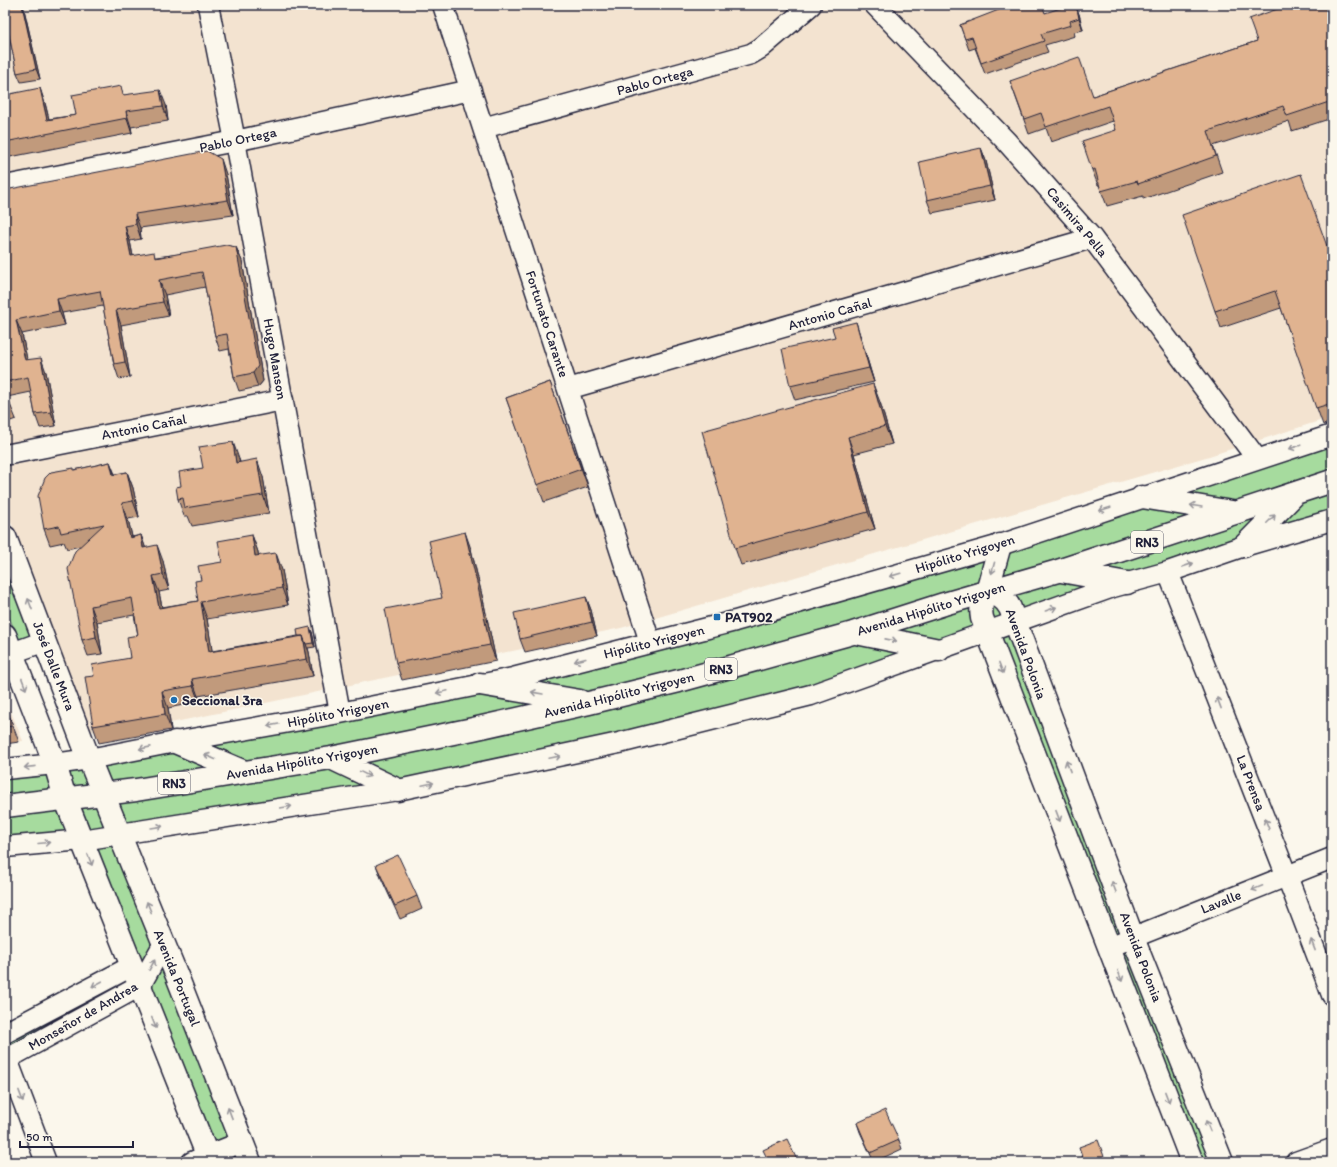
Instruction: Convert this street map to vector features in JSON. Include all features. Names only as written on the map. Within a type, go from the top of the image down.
[{"type":"main road","name":"Avenida Hipólito Yrigoyen","points":[[5,806],[103,794],[331,758],[473,729],[679,681],[853,633],[1058,571],[1332,481]]},
{"type":"main road","points":[[1244,546],[1297,492]]},
{"type":"main road","points":[[1142,497],[1235,512]]},
{"type":"main road","name":"José Dalle Mura","points":[[5,537],[103,794]]},
{"type":"main road","points":[[987,592],[1000,544]]},
{"type":"main road","points":[[1058,571],[1126,583]]},
{"type":"main road","name":"Avenida Polonia","points":[[1192,1162],[987,632],[981,612],[982,603],[987,592],[998,595],[1007,602],[1133,938],[1222,1162]]},
{"type":"main road","points":[[853,633],[939,650]]},
{"type":"main road","points":[[9,644],[55,764],[65,798],[140,986],[203,1160]]},
{"type":"main road","points":[[480,684],[589,703]]},
{"type":"main road","points":[[175,742],[245,772]]},
{"type":"main road","points":[[331,758],[398,790]]},
{"type":"main road","name":"Avenida Portugal","points":[[103,794],[164,943],[250,1162]]},
{"type":"street","name":"Hugo Manson","points":[[208,5],[235,141],[340,713]]},
{"type":"street","name":"Fortunato Carante","points":[[443,5],[650,642]]},
{"type":"street","name":"Pablo Ortega","points":[[483,128],[751,54],[761,48],[811,5]]},
{"type":"street","name":"Casimira Pella","points":[[875,5],[1006,141],[1092,238],[1257,459]]},
{"type":"street","name":"Pablo Ortega","points":[[5,186],[235,141],[471,90]]},
{"type":"street","name":"Antonio Cañal","points":[[568,389],[1092,238]]},
{"type":"street","name":"Antonio Cañal","points":[[5,454],[283,400]]},
{"type":"street","name":"Hipólito Yrigoyen","points":[[5,769],[89,759],[175,742],[340,713],[513,678],[735,621],[1000,544],[1332,435]]},
{"type":"street","points":[[5,847],[82,840],[398,790],[619,743],[811,695],[1126,583],[1168,572],[1244,546],[1331,524]]},
{"type":"street","name":"La Prensa","points":[[1168,572],[1332,995]]},
{"type":"street","points":[[9,644],[44,642]]},
{"type":"street","name":"Lavalle","points":[[1109,947],[1332,858]]},
{"type":"street","name":"Monseñor de Andrea","points":[[6,1060],[140,986],[164,943]]},
{"type":"street","name":"Monseñor de Andrea","points":[[5,1033],[132,966]]},
{"type":"street","points":[[6,1060],[46,1162]]},
{"type":"street","points":[[203,1160],[242,1142]]},
{"type":"street","points":[[1296,1162],[1332,1149]]},
{"type":"shaded area","points":[[5,5],[1332,5],[1332,417],[1206,457],[621,628],[104,737],[89,729],[5,506]]},
{"type":"shaded area","points":[[5,697],[23,741],[5,743]]},
{"type":"green space","points":[[1332,435],[1332,520],[1014,622],[1222,1162],[1192,1162],[987,632],[619,743],[119,834],[250,1162],[210,1162],[140,987],[5,1060],[5,1033],[132,966],[82,840],[5,847],[5,769],[650,642]]},
{"type":"green space","points":[[5,560],[32,633],[27,642],[19,640],[5,608]]},
{"type":"building","points":[[5,5],[22,5],[36,69],[17,73],[7,26],[5,26]]},
{"type":"building","points":[[1019,5],[1042,5],[1045,13],[1070,5],[1076,5],[1079,18],[1070,21],[1071,25],[1041,34],[1044,41],[981,63],[972,37],[965,39],[960,25],[1009,6],[1010,8]]},
{"type":"building","points":[[1289,5],[1328,5],[1332,16],[1332,101],[1287,116],[1283,106],[1208,131],[1216,156],[1138,184],[1137,181],[1101,191],[1095,169],[1092,170],[1082,141],[1116,130],[1108,106],[1046,127],[1041,113],[1024,119],[1010,81],[1079,57],[1093,96],[1257,41],[1249,19]]},
{"type":"building","points":[[121,86],[123,95],[160,90],[163,106],[126,111],[127,118],[5,142],[5,95],[40,88],[47,120],[76,115],[72,95]]},
{"type":"building","points":[[981,148],[990,186],[927,200],[919,162]]},
{"type":"building","points":[[207,151],[221,159],[228,200],[135,214],[136,224],[125,226],[131,256],[154,252],[155,258],[226,245],[236,247],[258,366],[253,373],[234,377],[227,334],[215,336],[202,272],[159,280],[163,302],[116,310],[125,362],[114,364],[100,291],[57,299],[59,311],[16,320],[25,360],[41,358],[51,412],[35,414],[28,377],[5,382],[5,190]]},
{"type":"building","points":[[1301,174],[1332,260],[1332,403],[1316,408],[1275,291],[1215,311],[1182,215]]},
{"type":"building","points":[[856,322],[869,368],[790,386],[782,349],[835,337],[832,328]]},
{"type":"building","points":[[550,382],[581,469],[537,485],[506,398]]},
{"type":"building","points":[[873,384],[885,426],[848,437],[868,512],[735,548],[702,431]]},
{"type":"building","points":[[5,391],[10,405],[5,407]]},
{"type":"building","points":[[233,442],[236,463],[257,459],[263,495],[185,508],[183,498],[178,499],[176,487],[181,486],[179,472],[203,468],[199,447]]},
{"type":"building","points":[[110,462],[113,475],[127,472],[133,501],[122,503],[130,538],[141,535],[143,548],[157,545],[163,574],[153,576],[159,608],[198,601],[195,581],[201,580],[198,566],[222,562],[218,541],[252,535],[255,556],[276,553],[282,588],[201,602],[209,652],[303,636],[307,659],[192,679],[193,686],[162,691],[165,714],[93,726],[85,677],[94,676],[92,665],[130,658],[127,637],[138,635],[132,598],[91,606],[96,637],[82,640],[68,569],[75,551],[104,524],[61,533],[59,526],[44,529],[38,496],[45,478],[51,472],[74,468],[74,470]]},
{"type":"building","points":[[465,532],[490,645],[396,663],[385,609],[442,598],[429,541]]},
{"type":"building","points":[[586,597],[592,622],[520,639],[514,613]]},
{"type":"building","points":[[310,627],[313,643],[306,644],[303,636],[298,636],[297,630]]},
{"type":"building","points":[[5,704],[13,726],[5,727]]},
{"type":"building","points":[[398,855],[417,896],[395,906],[376,865]]},
{"type":"building","points":[[885,1110],[899,1140],[870,1153],[857,1123]]},
{"type":"building","points":[[787,1139],[798,1162],[769,1162],[763,1150]]},
{"type":"building","points":[[1098,1140],[1106,1162],[1084,1162],[1079,1147]]},
{"type":"place","name":"PAT902","points":[[717,617]]},
{"type":"place","name":"Seccional 3ra","points":[[174,700]]}]
